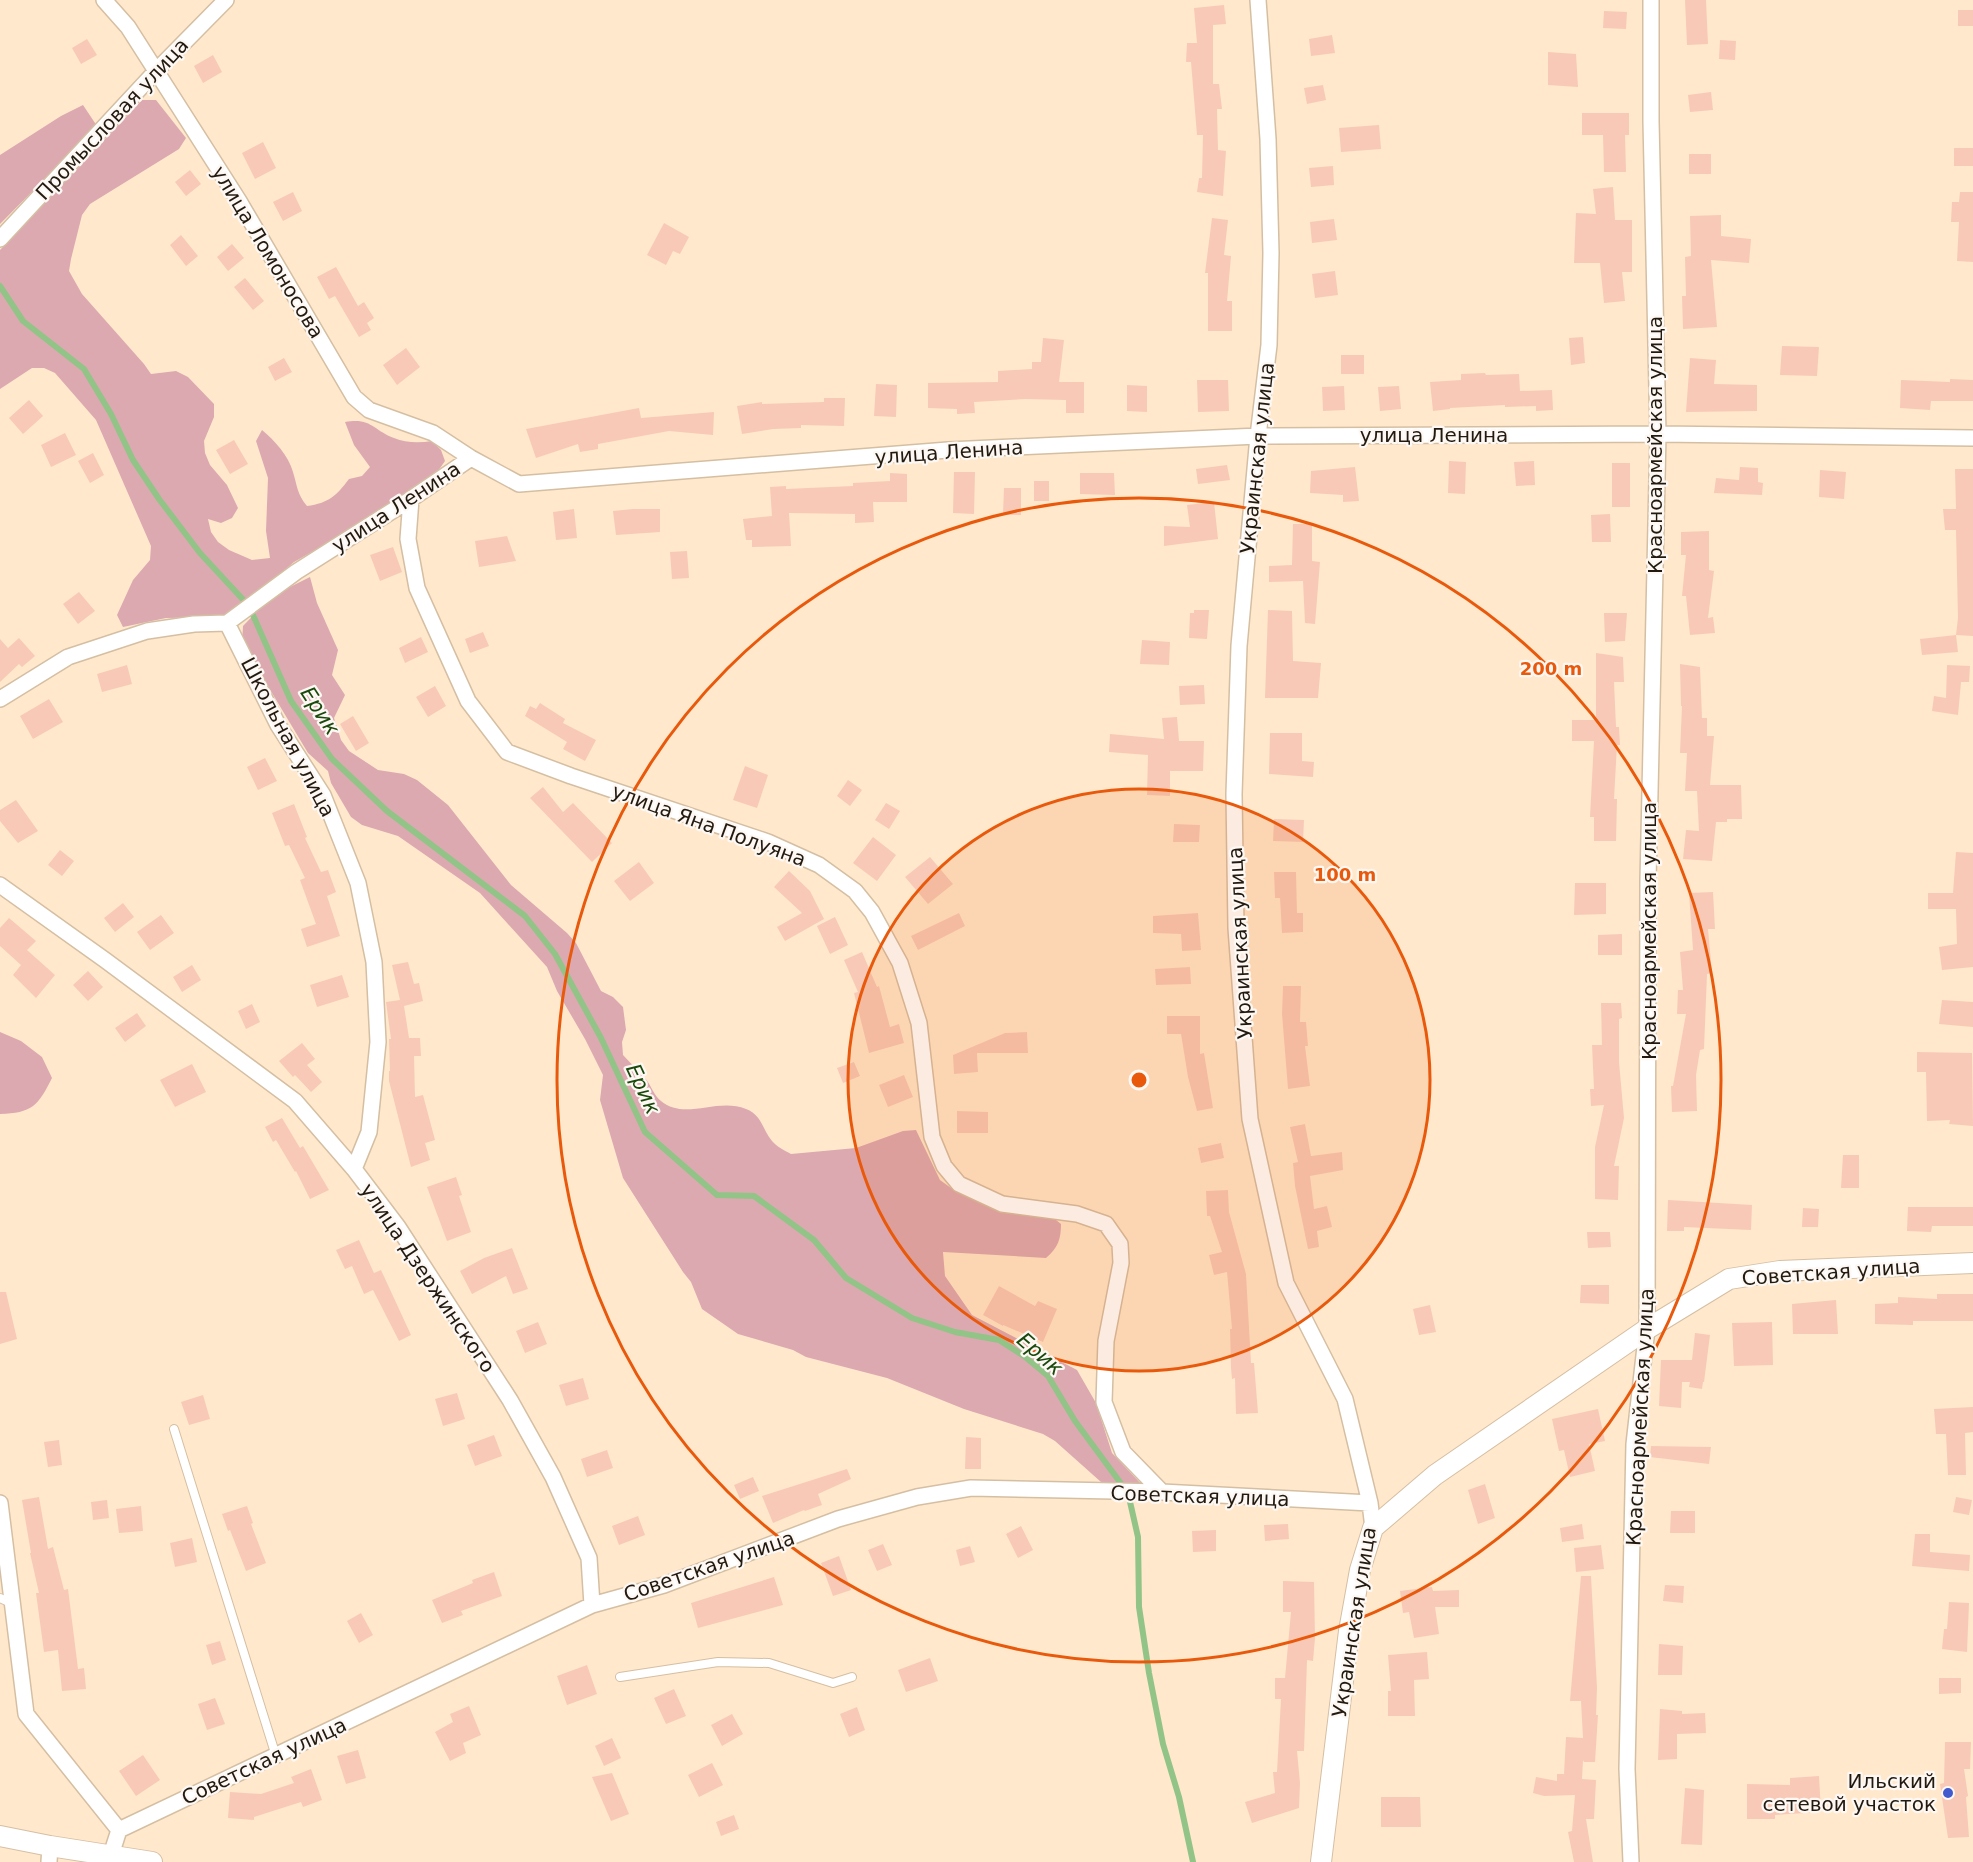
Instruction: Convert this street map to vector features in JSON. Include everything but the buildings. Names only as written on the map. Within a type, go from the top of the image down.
[{"type":"street","name":"улица Ломоносова","points":[[104,0],[128,27],[239,201],[354,397],[369,410],[433,433],[471,458]]},
{"type":"street","name":"Промысловая улица","points":[[0,239],[156,71],[226,0]]},
{"type":"street","name":"Украинская улица","points":[[1258,0],[1268,139],[1271,253],[1269,345],[1258,436],[1239,646],[1234,794],[1236,928],[1250,1119],[1286,1283],[1345,1399],[1370,1503],[1373,1528],[1360,1570],[1349,1631],[1321,1862]]},
{"type":"street","name":"Красноармейская улица","points":[[1631,1862],[1627,1769],[1634,1444],[1647,1329],[1648,881],[1658,434],[1651,121],[1651,0]]},
{"type":"street","name":"улица Ленина","points":[[227,623],[296,572],[471,458],[519,484],[948,450],[1258,436],[1658,434],[1973,438]]},
{"type":"street","name":"улица Яна Полуяна","points":[[411,499],[408,539],[417,588],[468,700],[507,752],[571,776],[768,842],[819,865],[855,891],[872,912],[900,963],[919,1023],[932,1137],[944,1166],[959,1184],[1002,1204],[1077,1214],[1106,1224],[1120,1245],[1121,1263],[1106,1341],[1104,1402],[1123,1452],[1161,1492]]},
{"type":"street","points":[[0,699],[68,657],[147,631],[194,624],[227,623]]},
{"type":"street","name":"Школьная улица","points":[[227,623],[278,725],[323,795],[358,883],[374,962],[378,1042],[369,1132],[354,1169]]},
{"type":"street","name":"улица Дзержинского","points":[[0,885],[294,1101],[354,1169],[398,1227],[510,1400],[553,1477],[589,1558],[592,1605]]},
{"type":"street","name":"Советская улица","points":[[1373,1528],[1435,1475],[1647,1329],[1729,1280],[1780,1271],[1973,1263]]},
{"type":"street","name":"Советская улица","points":[[119,1830],[592,1605],[664,1585],[838,1519],[917,1497],[971,1488],[1161,1492],[1370,1503]]},
{"type":"street","points":[[0,1503],[6,1600],[26,1714],[119,1830],[111,1856]]},
{"type":"street","points":[[0,1836],[50,1854],[111,1856],[152,1862]]},
{"type":"lane","points":[[174,1429],[276,1756]]},
{"type":"lane","points":[[620,1677],[718,1662],[769,1663],[834,1683],[852,1677]]},
{"type":"shaded area","points":[[142,100],[156,100],[186,138],[179,149],[90,204],[82,215],[69,271],[82,294],[151,374],[176,371],[188,377],[214,404],[214,417],[204,441],[205,453],[210,465],[227,485],[238,508],[232,518],[221,523],[208,519],[211,532],[218,542],[229,550],[252,560],[270,558],[266,531],[268,478],[256,441],[262,430],[288,460],[299,493],[307,506],[331,498],[349,479],[362,476],[370,467],[354,445],[345,422],[361,421],[403,441],[432,441],[441,450],[445,461],[438,471],[344,534],[294,562],[230,617],[166,618],[123,627],[117,615],[133,580],[150,560],[151,546],[96,420],[55,373],[44,368],[32,368],[0,389],[0,250]]},
{"type":"shaded area","points":[[83,105],[97,126],[0,224],[0,155],[61,116]]},
{"type":"shaded area","points":[[310,577],[317,603],[338,650],[332,675],[345,695],[334,718],[341,740],[349,751],[378,770],[404,774],[417,780],[448,805],[511,885],[576,943],[601,991],[613,997],[623,1007],[626,1030],[622,1042],[623,1055],[645,1078],[661,1101],[670,1107],[680,1109],[735,1106],[746,1109],[759,1119],[774,1143],[791,1154],[856,1148],[903,1131],[916,1130],[940,1180],[951,1188],[1009,1213],[1051,1216],[1061,1224],[1058,1243],[1046,1258],[943,1252],[945,1276],[972,1315],[1077,1370],[1096,1403],[1112,1453],[1144,1487],[1101,1482],[1055,1441],[1043,1434],[964,1409],[887,1378],[806,1357],[793,1350],[738,1334],[702,1309],[691,1282],[623,1178],[600,1100],[603,1075],[557,991],[547,967],[480,893],[398,836],[362,825],[351,817],[331,783],[328,771],[308,753],[242,643],[243,626],[272,596]]},
{"type":"shaded area","points":[[0,1032],[21,1041],[42,1057],[52,1078],[38,1101],[27,1110],[0,1114]]},
{"type":"waterway","name":"Ерик","points":[[0,286],[23,321],[84,369],[111,414],[133,460],[159,499],[200,553],[249,606],[291,701],[332,759],[387,811],[525,916],[555,954],[601,1038],[645,1132],[717,1195],[754,1196],[814,1240],[846,1278],[912,1318],[955,1332],[999,1340],[1024,1356],[1048,1376],[1075,1421],[1128,1493],[1138,1537],[1139,1607],[1149,1673],[1163,1744],[1179,1797],[1193,1862]]},
{"type":"place","name":"Ильский сетевой участок","points":[[1948,1793]]}]
